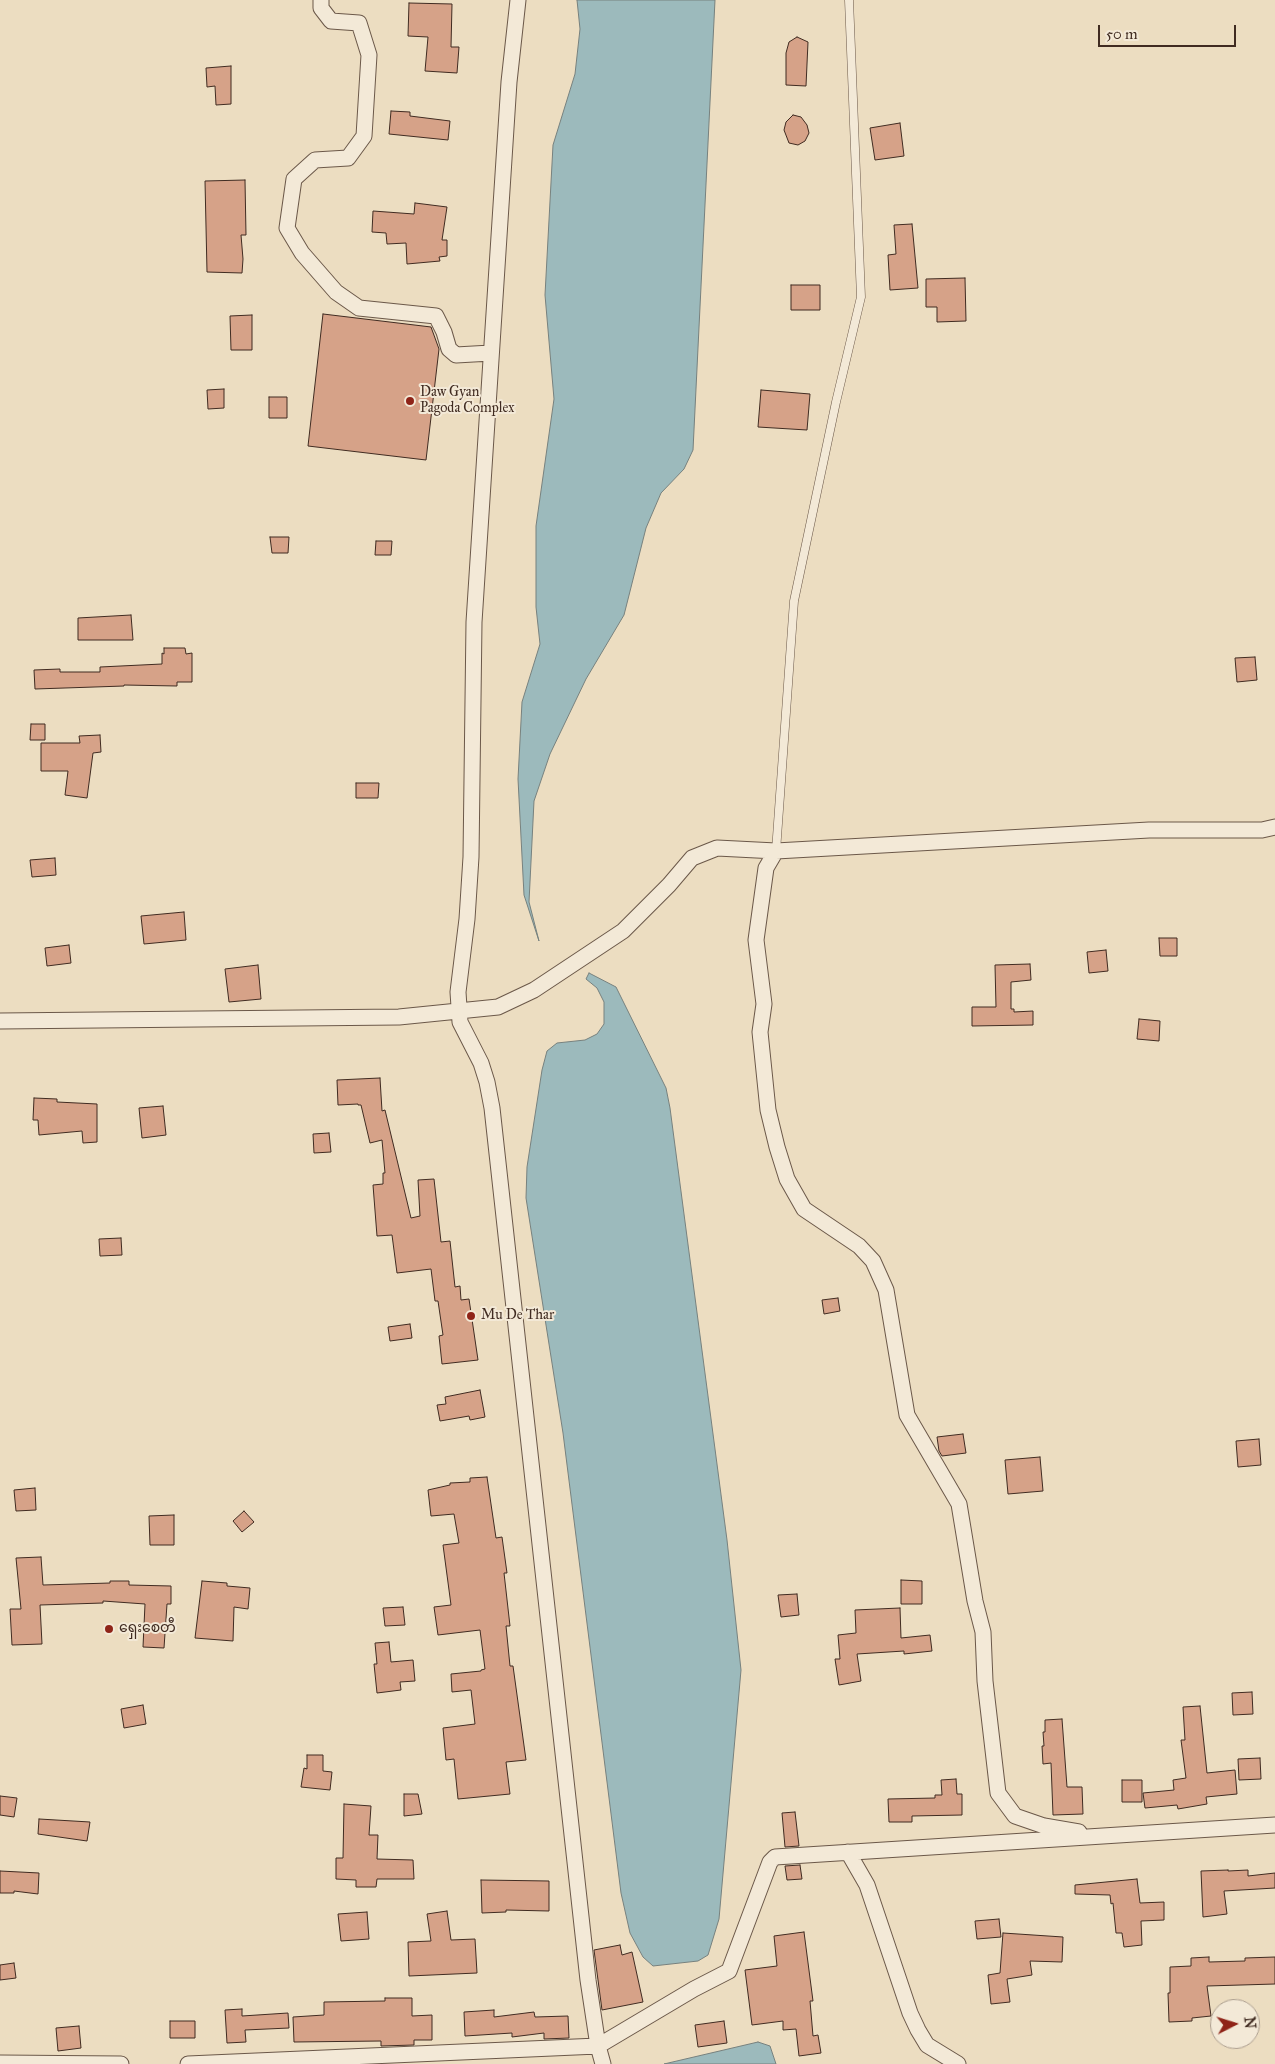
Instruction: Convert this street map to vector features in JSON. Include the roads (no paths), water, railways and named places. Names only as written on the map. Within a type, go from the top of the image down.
[{"type":"street","points":[[321,0],[321,8],[330,21],[359,23],[370,55],[364,136],[348,158],[315,160],[294,179],[287,228],[302,253],[336,292],[359,308],[436,316],[450,349],[456,355],[491,353]]},
{"type":"street","points":[[518,0],[509,91],[474,622],[471,857],[467,919],[458,992],[458,1012],[464,1031],[483,1070],[492,1108],[588,1980],[598,2046],[603,2064]]},
{"type":"street","points":[[0,1021],[366,1018],[458,1012],[498,1007],[534,990],[623,931],[669,885],[692,858],[702,852],[717,848],[776,851],[1149,830],[1262,830],[1275,828]]},
{"type":"street","points":[[776,851],[766,868],[756,940],[764,1004],[760,1032],[768,1110],[787,1179],[804,1210],[858,1246],[873,1261],[886,1290],[906,1415],[959,1504],[975,1601],[984,1632],[985,1681],[998,1793],[1015,1816],[1044,1826],[1070,1829],[1098,1836]]},
{"type":"street","points":[[188,2064],[598,2046],[694,1989],[729,1971],[770,1862],[775,1857],[1275,1825]]},
{"type":"street","points":[[848,1852],[867,1885],[910,2013],[918,2030],[927,2045],[958,2064]]},
{"type":"street","points":[[0,2063],[121,2064]]},
{"type":"lane","points":[[776,851],[794,600],[860,297],[849,0]]},
{"type":"water","points":[[577,0],[715,0],[693,450],[684,469],[661,493],[646,528],[624,615],[586,679],[550,754],[534,801],[529,902],[539,941],[524,895],[518,779],[522,702],[540,644],[536,607],[536,526],[554,399],[545,295],[553,145],[575,74],[580,29]]},
{"type":"water","points":[[589,973],[616,987],[666,1088],[727,1540],[741,1670],[719,1919],[708,1955],[698,1961],[653,1966],[643,1957],[630,1933],[621,1893],[563,1433],[526,1198],[527,1167],[542,1070],[547,1051],[557,1043],[585,1040],[597,1034],[604,1024],[604,1002],[597,988],[586,979]]},
{"type":"water","points":[[758,2042],[770,2046],[776,2064],[664,2064]]},
{"type":"place","name":"Daw Gyan Pagoda Complex","points":[[410,401]]},
{"type":"place","name":"Mu De Thar","points":[[471,1316]]},
{"type":"place","name":"ရှေးစေတီ","points":[[109,1629]]}]
